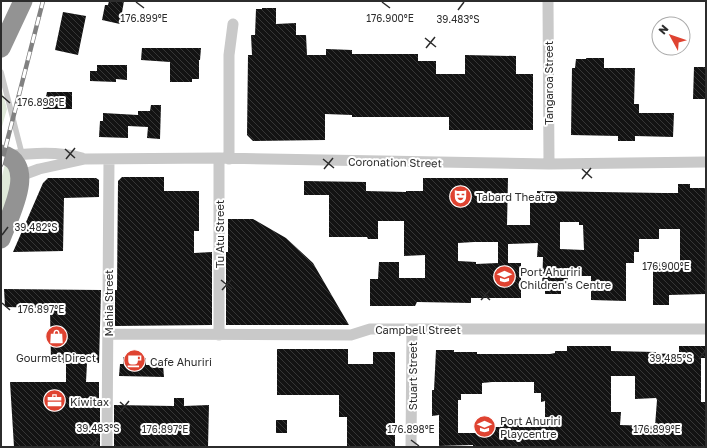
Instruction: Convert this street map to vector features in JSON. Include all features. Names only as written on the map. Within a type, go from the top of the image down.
[{"type":"highway","points":[[1,48],[12,28],[23,1]]},
{"type":"highway","points":[[1,239],[18,193],[20,176],[10,155]]},
{"type":"street","name":"Tangaroa Street","points":[[548,1],[548,164]]},
{"type":"street","name":"Tu Atu Street","points":[[219,335],[224,158],[229,55],[233,24]]},
{"type":"street","name":"Coronation Street","points":[[10,155],[59,153],[85,159]]},
{"type":"street","name":"Coronation Street","points":[[20,176],[39,169],[85,159],[224,158],[548,164],[706,162]]},
{"type":"street","name":"Mahia Street","points":[[107,447],[109,159]]},
{"type":"street","name":"Campbell Street","points":[[108,334],[351,334],[370,329],[706,329]]},
{"type":"street","name":"Stuart Street","points":[[411,447],[412,329]]},
{"type":"lane","points":[[1,72],[10,155]]},
{"type":"green space","points":[[1,87],[7,109],[1,130]]},
{"type":"green space","points":[[5,164],[15,177],[1,222],[1,180]]},
{"type":"building","points":[[109,1],[124,1],[120,24],[102,20],[105,5],[108,5]]},
{"type":"building","points":[[276,8],[276,24],[296,23],[296,35],[306,35],[307,55],[326,55],[326,49],[352,50],[352,54],[418,54],[418,61],[436,61],[436,74],[465,74],[465,55],[516,56],[516,74],[533,74],[533,130],[449,130],[449,117],[352,117],[352,115],[325,114],[325,140],[253,141],[247,135],[248,55],[252,55],[251,35],[255,35],[256,9]]},
{"type":"building","points":[[63,12],[86,16],[78,55],[55,50]]},
{"type":"building","points":[[142,48],[201,48],[199,60],[199,79],[192,79],[192,82],[170,82],[170,62],[141,60]]},
{"type":"building","points":[[604,58],[604,68],[635,68],[634,104],[639,104],[639,113],[674,113],[673,137],[635,136],[635,141],[618,141],[618,136],[571,135],[572,68],[575,68],[576,59]]},
{"type":"building","points":[[97,65],[127,65],[127,80],[116,79],[116,82],[90,81],[90,71],[97,71]]},
{"type":"building","points":[[694,67],[706,67],[706,99],[693,99]]},
{"type":"building","points":[[47,92],[72,92],[72,109],[43,109]]},
{"type":"building","points":[[151,105],[161,105],[160,139],[147,138],[148,127],[128,126],[128,138],[99,137],[100,121],[103,121],[103,113],[138,115],[138,111],[150,111]]},
{"type":"building","points":[[122,177],[164,177],[164,191],[199,191],[199,231],[194,231],[194,253],[212,252],[212,325],[115,326],[115,290],[117,290],[118,181]]},
{"type":"building","points":[[48,178],[96,178],[99,180],[99,197],[64,198],[63,251],[13,252],[43,183]]},
{"type":"building","points":[[423,178],[508,178],[507,225],[530,225],[530,194],[537,194],[537,191],[678,193],[678,184],[690,184],[690,188],[706,188],[706,294],[669,295],[669,305],[653,305],[653,263],[680,262],[680,229],[659,229],[659,239],[639,239],[639,252],[634,252],[634,263],[626,263],[626,301],[591,300],[591,276],[568,276],[567,289],[561,289],[561,294],[545,294],[545,289],[542,289],[543,257],[537,257],[538,243],[508,244],[508,263],[521,263],[521,298],[471,298],[471,303],[417,302],[415,306],[370,306],[370,279],[378,279],[379,262],[399,262],[399,278],[425,278],[425,255],[404,256],[404,221],[378,221],[378,239],[368,239],[367,237],[329,237],[329,195],[304,195],[304,181],[366,182],[366,191],[423,191]],"holes":[[[560,222],[579,222],[579,225],[583,225],[584,250],[560,249]],[[498,242],[498,263],[476,264],[476,262],[458,261],[458,243]]]},
{"type":"building","points":[[228,219],[253,219],[286,238],[313,263],[349,325],[226,325],[226,252],[228,252]]},
{"type":"building","points":[[4,289],[101,290],[99,363],[87,363],[86,382],[99,382],[100,447],[14,447],[10,382],[66,382],[66,363],[51,363],[50,308],[5,307]]},
{"type":"building","points":[[567,346],[611,346],[611,351],[656,352],[656,354],[679,353],[679,346],[706,346],[706,358],[701,358],[701,402],[706,402],[706,447],[439,446],[439,415],[432,416],[432,390],[434,390],[436,350],[477,352],[477,354],[550,354],[555,353],[555,351],[567,351]],"holes":[[[611,376],[635,376],[635,399],[656,398],[655,426],[620,425],[621,412],[611,412]],[[534,382],[534,393],[541,393],[541,402],[545,401],[545,423],[541,423],[539,427],[519,427],[519,423],[500,423],[500,427],[478,427],[478,433],[458,433],[458,400],[461,400],[461,394],[482,394],[482,383]]]},
{"type":"building","points":[[277,349],[348,349],[348,364],[373,364],[373,352],[395,352],[395,447],[347,447],[347,417],[339,417],[339,395],[277,395]]},
{"type":"building","name":"Cafe Ahuriri","points":[[123,357],[146,358],[146,365],[163,365],[164,377],[119,376],[120,364],[123,364]]},
{"type":"building","points":[[174,398],[184,398],[184,406],[209,405],[208,447],[114,447],[114,405],[174,406]]},
{"type":"building","points":[[276,420],[287,420],[287,433],[276,433]]},
{"type":"railway","points":[[1,165],[43,1]]},
{"type":"place","name":"Tabard Theatre","points":[[461,196]]},
{"type":"place","name":"Port Ahuriri Children's Centre","points":[[505,277]]},
{"type":"place","name":"Gourmet Direct","points":[[56,337]]},
{"type":"place","name":"Cafe Ahuriri","points":[[134,361]]},
{"type":"place","name":"Kiwitax","points":[[55,401]]},
{"type":"place","name":"Port Ahuriri Playcentre","points":[[484,426]]}]
